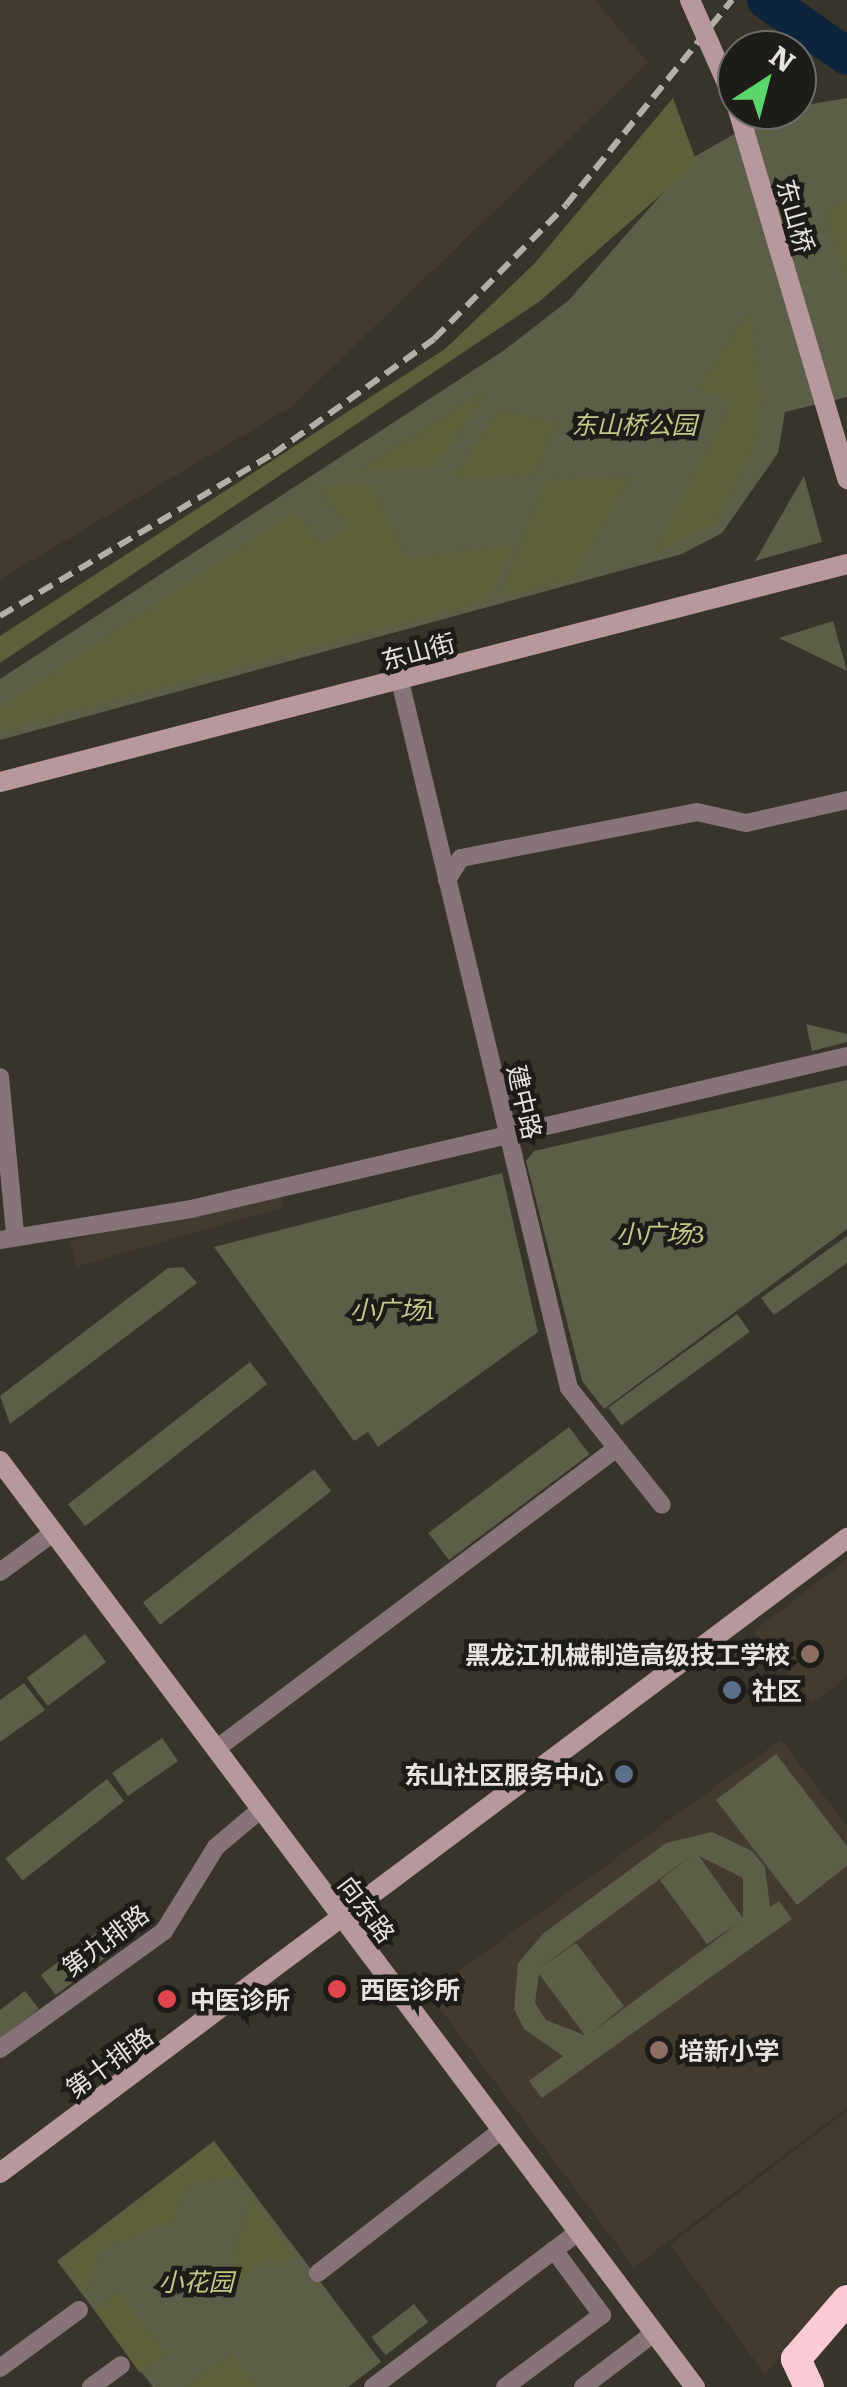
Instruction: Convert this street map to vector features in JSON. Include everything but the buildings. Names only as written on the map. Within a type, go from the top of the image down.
[{"type":"highway","points":[[809,2387],[796,2359],[847,2300]]},
{"type":"street","name":"东山桥","points":[[690,0],[717,61]]},
{"type":"street","name":"东山桥","points":[[744,130],[847,479]]},
{"type":"street","name":"东山街","points":[[0,782],[847,564]]},
{"type":"street","name":"建中路","points":[[400,681],[569,1388],[662,1505]]},
{"type":"street","points":[[447,880],[460,858],[696,812],[746,823],[847,800]]},
{"type":"street","points":[[0,1076],[13,1142],[7,1237],[191,1210],[847,1056]]},
{"type":"street","points":[[216,1750],[616,1449]]},
{"type":"street","name":"向东路","points":[[0,1461],[694,2387]]},
{"type":"street","points":[[0,1572],[54,1532]]},
{"type":"street","name":"第十排路","points":[[0,2173],[344,1921],[847,1538]]},
{"type":"street","name":"第九排路","points":[[0,2049],[164,1931],[216,1848],[260,1809]]},
{"type":"street","points":[[318,2273],[502,2130]]},
{"type":"street","points":[[372,2387],[578,2232]]},
{"type":"street","points":[[506,2387],[602,2315],[554,2250]]},
{"type":"street","points":[[0,2368],[78,2310]]},
{"type":"street","points":[[583,2387],[654,2333]]},
{"type":"street","points":[[91,2387],[121,2365]]},
{"type":"shaded area","points":[[0,0],[595,0],[648,63],[291,407],[0,579]]},
{"type":"shaded area","points":[[277,1182],[284,1207],[77,1267],[69,1242]]},
{"type":"shaded area","name":"黑龙江机械制造高级技工学校","points":[[847,1560],[847,1677],[812,1703],[754,1631]]},
{"type":"shaded area","name":"培新小学","points":[[781,1740],[847,1826],[847,2108],[634,2267],[428,1993]]},
{"type":"shaded area","points":[[847,2111],[847,2279],[765,2374],[670,2245]]},
{"type":"green space","points":[[673,98],[697,163],[540,301],[0,663],[0,636],[445,349],[535,263]]},
{"type":"green space","name":"东山桥公园","points":[[847,98],[847,397],[785,412],[778,453],[722,533],[682,554],[0,740],[0,679],[503,351],[569,300],[694,157],[741,130],[817,130],[817,103]]},
{"type":"green space","points":[[847,201],[847,286],[826,211]]},
{"type":"green space","points":[[749,310],[763,397],[757,444],[714,526],[653,554],[731,403],[698,388]]},
{"type":"green space","points":[[489,388],[436,467],[356,472]]},
{"type":"green space","points":[[497,411],[558,422],[535,475],[453,479]]},
{"type":"green space","points":[[804,476],[822,542],[755,561]]},
{"type":"green space","points":[[631,477],[573,579],[499,599],[546,480]]},
{"type":"green space","points":[[334,484],[371,484],[407,558],[515,545],[487,601],[0,731],[0,708],[296,510],[320,544],[346,526],[323,492]]},
{"type":"green space","points":[[833,621],[847,671],[779,638]]},
{"type":"green space","points":[[806,1024],[847,1034],[847,1042],[812,1051]]},
{"type":"green space","name":"小广场3","points":[[847,1080],[847,1229],[604,1409],[582,1381],[526,1161],[534,1151]]},
{"type":"green space","name":"小广场1","points":[[502,1173],[538,1332],[378,1447],[368,1432],[354,1441],[214,1247]]},
{"type":"green space","points":[[847,1236],[847,1263],[774,1315],[761,1298]]},
{"type":"green space","points":[[183,1267],[197,1283],[10,1424],[0,1396],[168,1268]]},
{"type":"green space","points":[[737,1314],[750,1332],[621,1425],[608,1407]]},
{"type":"green space","points":[[250,1362],[267,1384],[85,1526],[68,1504]]},
{"type":"green space","points":[[569,1427],[589,1454],[449,1560],[428,1533]]},
{"type":"green space","points":[[314,1469],[331,1491],[160,1625],[143,1603]]},
{"type":"green space","points":[[85,1634],[106,1662],[48,1706],[27,1678]]},
{"type":"green space","points":[[24,1683],[45,1710],[0,1742],[0,1700]]},
{"type":"green space","points":[[162,1738],[178,1761],[128,1796],[112,1773]]},
{"type":"green space","points":[[776,1754],[847,1846],[847,1866],[797,1905],[716,1800]]},
{"type":"green space","points":[[107,1779],[124,1801],[23,1880],[5,1858]]},
{"type":"green space","points":[[712,1832],[752,1851],[765,1867],[770,1907],[779,1901],[792,1919],[542,2098],[529,2081],[563,2056],[524,2029],[514,2009],[518,1963],[544,1933],[666,1843]],"holes":[[[692,1855],[660,1880],[707,1944],[740,1922],[591,2033],[624,2006],[576,1943],[540,1968]],[[699,1856],[743,1878],[743,1917],[742,1917]],[[539,1974],[584,2035],[546,2020],[535,2003]]]},
{"type":"green space","points":[[115,1919],[130,1939],[56,1995],[41,1975]]},
{"type":"green space","points":[[25,1991],[39,2009],[0,2039],[0,2010]]},
{"type":"green space","name":"小花园","points":[[214,2141],[381,2362],[348,2387],[153,2387],[57,2261]]},
{"type":"green space","points":[[214,2141],[238,2176],[188,2184],[174,2222],[100,2250],[86,2295],[61,2261]]},
{"type":"green space","points":[[252,2197],[295,2255],[277,2267],[270,2258],[240,2281],[231,2257]]},
{"type":"green space","points":[[120,2291],[166,2354],[140,2373],[94,2310]]},
{"type":"green space","points":[[414,2304],[428,2322],[386,2355],[371,2337]]},
{"type":"green space","points":[[231,2353],[257,2387],[186,2387]]},
{"type":"waterway","points":[[766,0],[847,56]]},
{"type":"railway","points":[[0,616],[273,454],[434,339],[566,205],[732,0]]},
{"type":"place","name":"黑龙江机械制造高级技工学校","points":[[810,1654]]},
{"type":"place","name":"社区","points":[[732,1690]]},
{"type":"place","name":"东山社区服务中心","points":[[624,1774]]},
{"type":"place","name":"西医诊所","points":[[337,1989]]},
{"type":"place","name":"中医诊所","points":[[167,1999]]},
{"type":"place","name":"培新小学","points":[[659,2050]]}]
